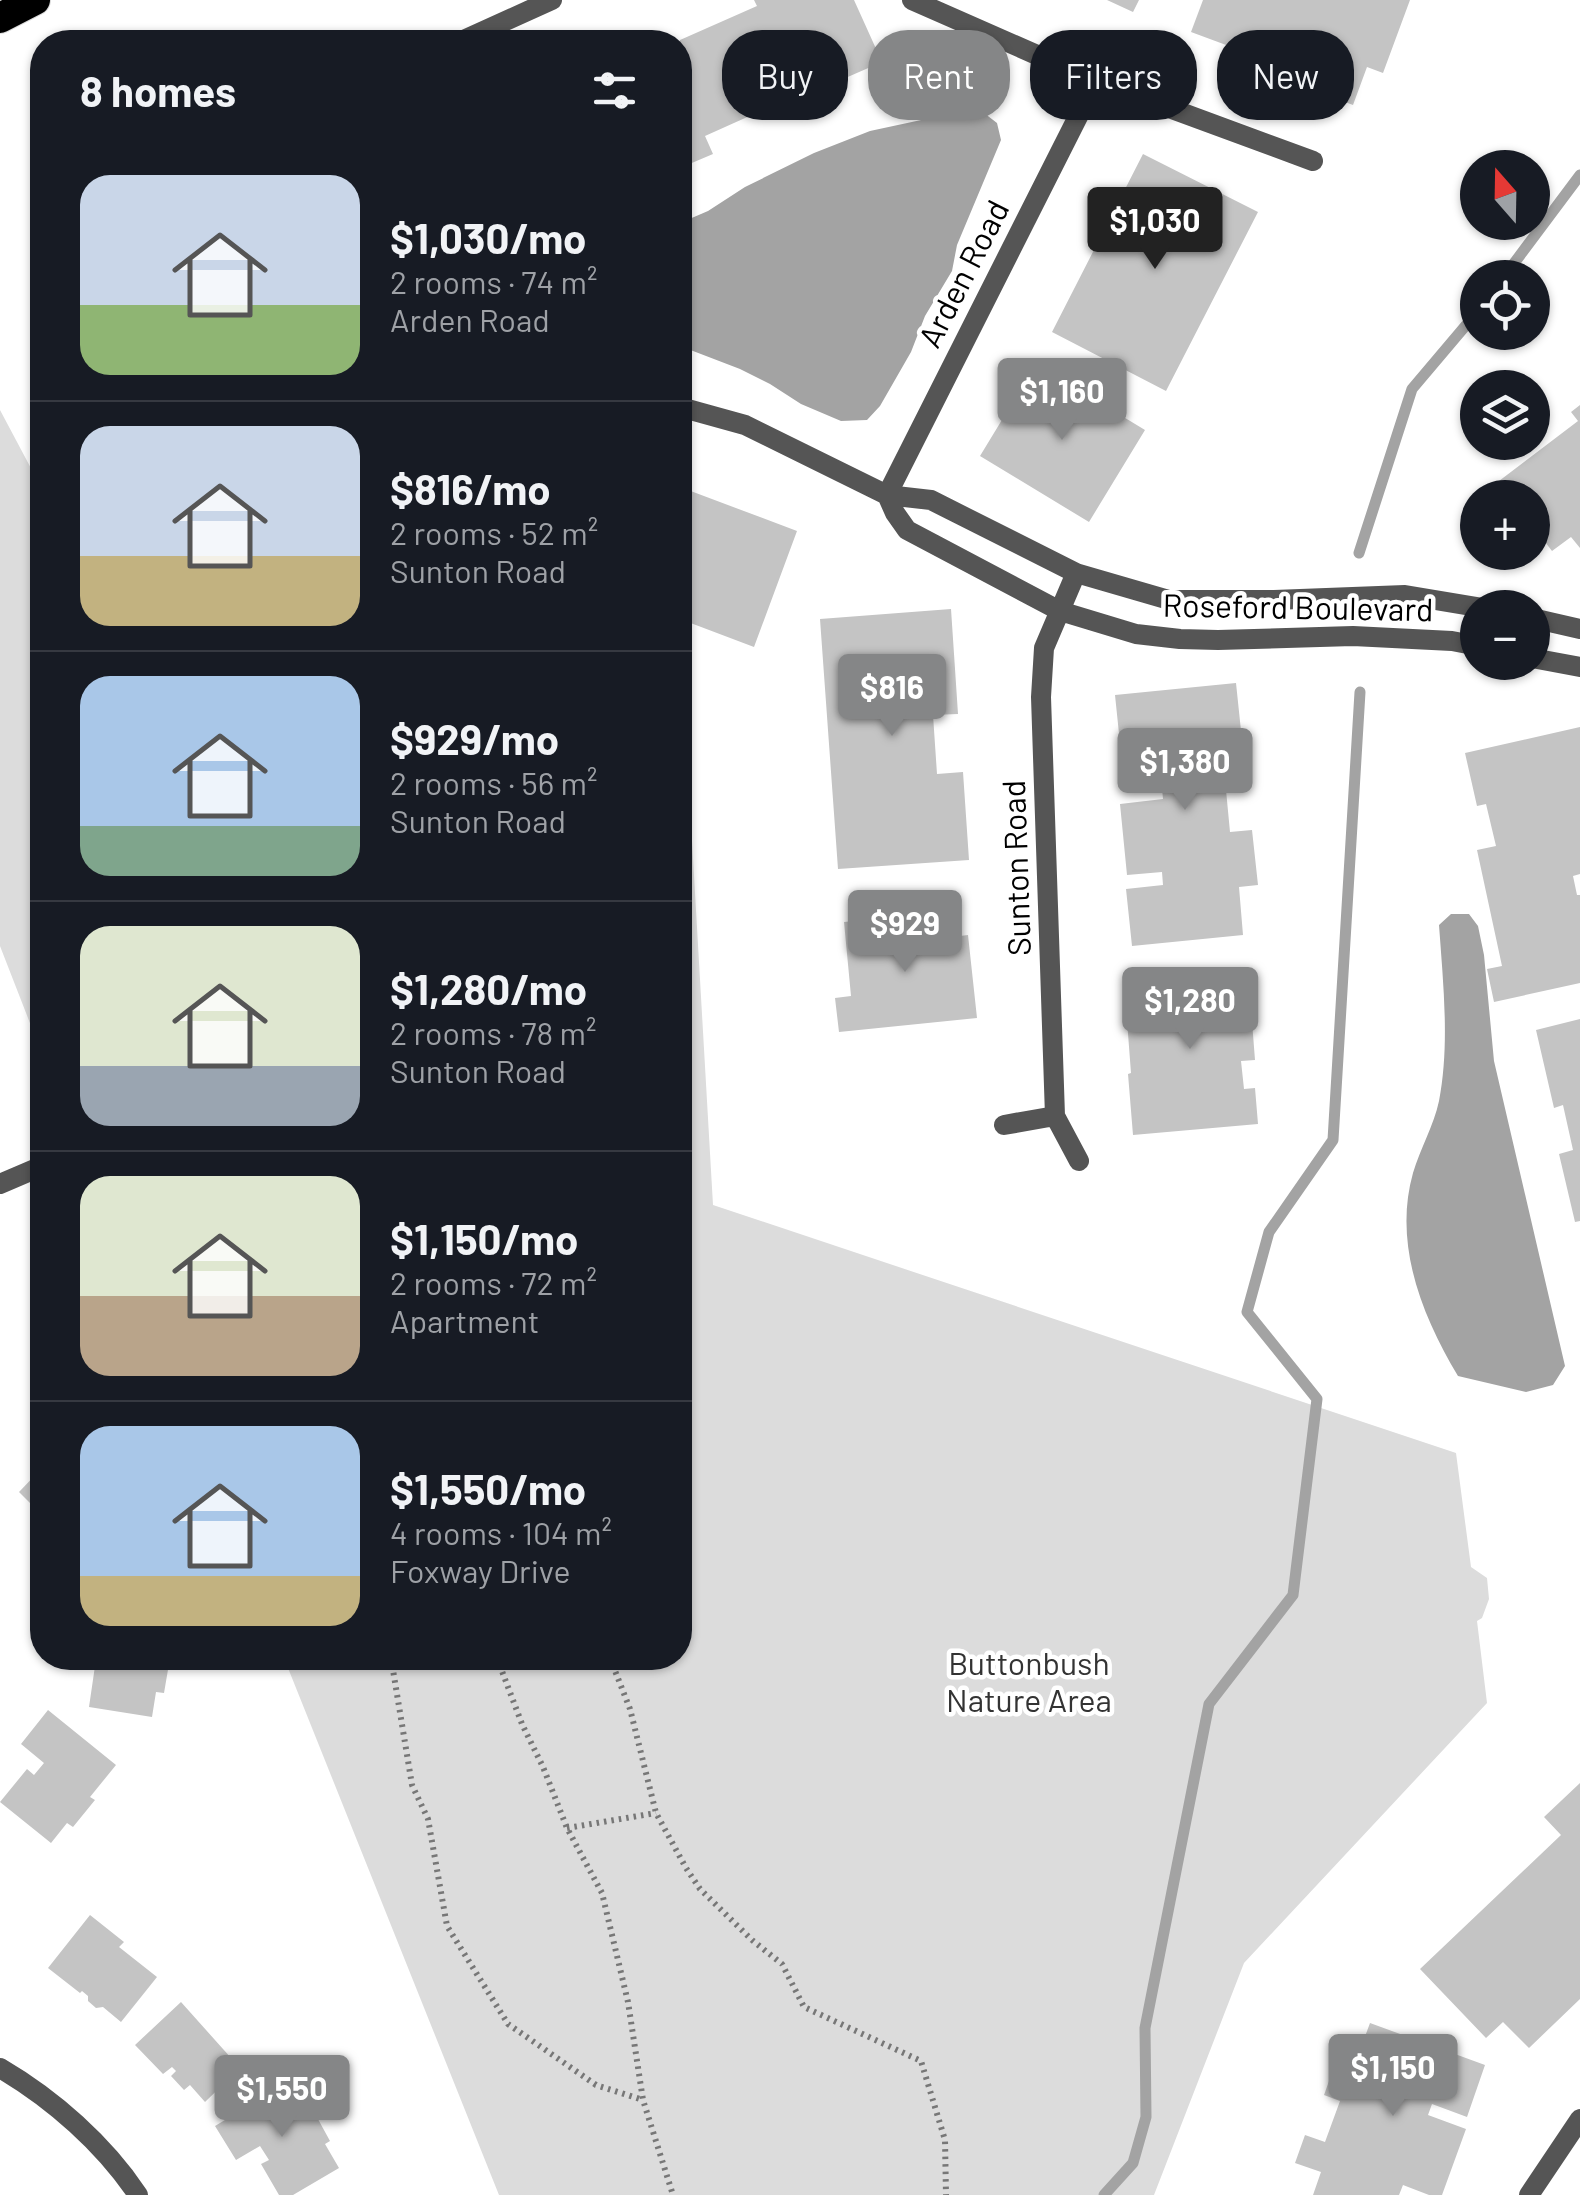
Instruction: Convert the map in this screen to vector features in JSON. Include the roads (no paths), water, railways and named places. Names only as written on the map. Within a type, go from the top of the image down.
[{"type":"highway","points":[[0,18],[34,0]]},
{"type":"street","points":[[486,30],[552,0]]},
{"type":"street","points":[[912,0],[1030,52]]},
{"type":"street","points":[[1197,118],[1314,161]]},
{"type":"street","name":"Arden Road","points":[[886,495],[1076,120]]},
{"type":"street","name":"Roseford Boulevard","points":[[692,410],[745,424],[886,495],[932,500],[1076,573],[1169,600],[1404,595],[1460,604]]},
{"type":"street","name":"Roseford Boulevard","points":[[886,495],[908,530],[1060,611],[1136,634],[1180,639],[1352,636],[1460,643]]},
{"type":"street","name":"Sunton Road","points":[[1076,573],[1044,648],[1041,697],[1056,1116],[1080,1161]]},
{"type":"street","name":"Roseford Boulevard","points":[[1452,641],[1460,621]]},
{"type":"street","points":[[1550,622],[1580,629]]},
{"type":"street","points":[[1550,661],[1580,667]]},
{"type":"street","points":[[1004,1125],[1056,1116]]},
{"type":"street","points":[[0,1184],[30,1171]]},
{"type":"street","points":[[0,2068],[44,2098],[84,2133],[119,2168],[138,2195]]},
{"type":"street","points":[[1529,2195],[1580,2120]]},
{"type":"waterway","points":[[1516,260],[1580,175]]},
{"type":"waterway","points":[[1359,553],[1412,389],[1460,332]]},
{"type":"waterway","points":[[1104,2195],[1133,2163],[1146,2117],[1145,2028],[1209,1704],[1293,1595],[1317,1399],[1247,1312],[1269,1232],[1333,1140],[1360,692]]},
{"type":"park label","name":"Buttonbush Nature Area","points":[[1029,1682]]}]
